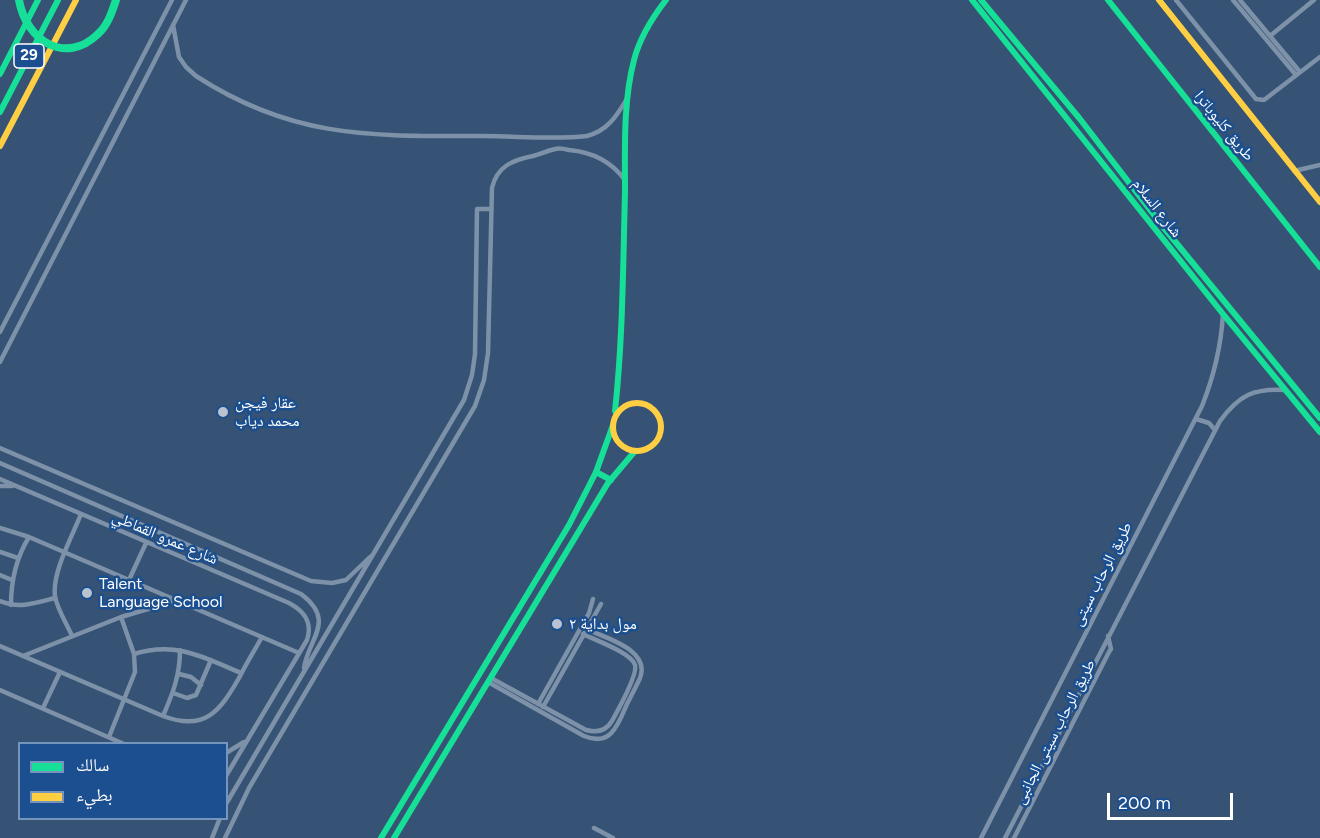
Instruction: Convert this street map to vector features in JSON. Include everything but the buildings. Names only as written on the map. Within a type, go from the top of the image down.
[{"type":"main road","points":[[19,0],[22,17],[31,33],[46,43],[64,48],[82,45],[97,36],[107,21],[116,0]]},
{"type":"main road","name":"29","points":[[0,74],[38,0]]},
{"type":"main road","name":"29","points":[[0,112],[58,0]]},
{"type":"main road","points":[[0,146],[76,0]]},
{"type":"main road","points":[[617,414],[615,411],[620,375],[623,318],[628,97],[632,63],[650,21],[666,0]]},
{"type":"main road","name":"شارع السلام","points":[[972,0],[1320,418]]},
{"type":"main road","name":"شارع السلام","points":[[981,0],[1087,128],[1223,314],[1320,432]]},
{"type":"main road","name":"طريق كليوباترا","points":[[1159,0],[1320,202]]},
{"type":"main road","name":"طريق كليوباترا","points":[[1111,2],[1198,116],[1320,267]]},
{"type":"main road","points":[[381,838],[569,525],[596,472],[617,414],[621,409],[633,403],[646,405],[657,413],[661,426],[658,440],[647,448],[635,451],[611,480],[394,838]]},
{"type":"main road","points":[[614,424],[617,439],[621,445],[635,451]]},
{"type":"main road","points":[[596,472],[611,480]]},
{"type":"main road","points":[[430,756],[433,760],[441,761]]},
{"type":"main road","points":[[420,772],[426,773],[430,778]]},
{"type":"street","points":[[0,362],[41,267],[47,241],[172,0]]},
{"type":"street","points":[[0,332],[41,267],[58,248],[186,0]]},
{"type":"street","points":[[1176,0],[1255,98],[1264,100],[1320,57]]},
{"type":"street","points":[[1233,0],[1271,40]]},
{"type":"street","points":[[1240,0],[1298,73]]},
{"type":"street","points":[[1300,0],[1306,6]]},
{"type":"street","points":[[1271,40],[1314,0]]},
{"type":"street","points":[[173,25],[177,51],[190,72],[248,104],[290,121],[337,131],[373,135],[587,136],[599,132],[613,121],[628,97]]},
{"type":"street","points":[[556,137],[556,148]]},
{"type":"street","points":[[225,838],[249,788],[471,415],[484,380],[488,353],[493,183],[505,165],[513,160],[543,154],[556,148],[597,156],[610,164],[626,180]]},
{"type":"street","points":[[1294,171],[1320,165]]},
{"type":"street","points":[[228,801],[460,409],[472,375],[475,354],[477,209],[491,209]]},
{"type":"street","points":[[47,241],[51,247],[58,248]]},
{"type":"street","name":"طريق الرحاب سيتى","points":[[981,838],[1196,418],[1215,368],[1223,314]]},
{"type":"street","name":"طريق الرحاب سيتى","points":[[1005,838],[1215,430],[1229,408],[1246,395],[1263,389],[1285,390]]},
{"type":"street","points":[[1196,418],[1205,420],[1215,430]]},
{"type":"street","points":[[0,448],[300,578],[322,583],[342,581],[350,578],[372,556]]},
{"type":"street","points":[[0,463],[295,590],[310,602],[316,613],[318,626],[317,636],[305,661],[304,672]]},
{"type":"street","name":"شارع عمرو القماطي","points":[[0,479],[301,610],[308,621],[307,640],[228,772]]},
{"type":"street","points":[[418,480],[422,487],[428,486]]},
{"type":"street","name":"شارع عمرو القماطي","points":[[0,486],[15,486]]},
{"type":"street","points":[[405,500],[412,500],[416,507]]},
{"type":"street","points":[[72,636],[55,598],[57,575],[81,514]]},
{"type":"street","points":[[0,528],[29,537],[299,653]]},
{"type":"street","points":[[11,605],[12,580],[18,558],[29,537]]},
{"type":"street","points":[[129,580],[146,543]]},
{"type":"street","points":[[0,552],[18,558]]},
{"type":"street","points":[[0,575],[12,580]]},
{"type":"street","points":[[295,590],[300,578]]},
{"type":"street","points":[[0,601],[11,605],[33,604],[55,598]]},
{"type":"street","points":[[23,656],[121,617],[176,600]]},
{"type":"street","points":[[541,706],[584,634],[593,600]]},
{"type":"street","points":[[541,706],[589,619],[601,604]]},
{"type":"street","points":[[109,737],[135,672],[134,654],[121,617]]},
{"type":"street","points":[[511,692],[586,730],[600,731],[607,727],[643,672],[639,658],[627,648],[586,629]]},
{"type":"street","points":[[489,680],[574,731],[596,739],[607,737],[613,732],[627,696],[636,671],[634,662],[624,654],[584,634]]},
{"type":"street","name":"طريق الرحاب سيتى الجانبى","points":[[1014,838],[1111,649],[1108,636]]},
{"type":"street","points":[[0,646],[182,722],[209,717],[222,706],[262,637]]},
{"type":"street","points":[[134,654],[157,649],[180,650],[241,673]]},
{"type":"street","points":[[163,716],[179,674],[180,650]]},
{"type":"street","points":[[173,693],[190,698],[196,695],[211,660]]},
{"type":"street","points":[[43,708],[60,672]]},
{"type":"street","points":[[179,674],[191,677],[201,685]]},
{"type":"street","points":[[0,690],[120,742]]},
{"type":"street","points":[[279,714],[290,721]]},
{"type":"street","points":[[270,729],[276,729],[281,736]]},
{"type":"street","name":"شارع عمرو القماطي","points":[[228,752],[246,740]]},
{"type":"street","points":[[212,838],[220,820]]},
{"type":"street","points":[[594,828],[613,838]]},
{"type":"traffic: fast","points":[[19,0],[23,14],[38,37],[60,48],[73,48],[98,34],[107,22],[116,0]]},
{"type":"traffic: fast","points":[[0,74],[38,0]]},
{"type":"traffic: fast","points":[[0,112],[58,0]]},
{"type":"traffic: fast","points":[[617,414],[615,411],[621,329],[625,126],[628,92],[630,76],[640,43],[651,21],[666,0]]},
{"type":"traffic: fast","points":[[972,0],[1320,432]]},
{"type":"traffic: fast","points":[[981,0],[1080,119],[1164,228],[1320,418]]},
{"type":"traffic: fast","points":[[1108,0],[1320,267]]},
{"type":"traffic: fast","points":[[381,838],[569,525],[596,472],[613,425]]},
{"type":"traffic: fast","points":[[394,838],[608,483],[635,451]]},
{"type":"traffic: fast","points":[[596,472],[611,480]]},
{"type":"traffic: slow","points":[[0,146],[76,0]]},
{"type":"traffic: slow","points":[[1159,0],[1320,202]]},
{"type":"traffic: slow","points":[[637,403],[654,410],[661,427],[654,444],[637,451],[620,444],[613,427],[620,410],[637,403]]},
{"type":"place","name":"عقار فيجن محمد دياب","points":[[223,412]]},
{"type":"place","name":"Talent Language School","points":[[87,593]]},
{"type":"place","name":"مول بداية ۲","points":[[557,624]]}]
